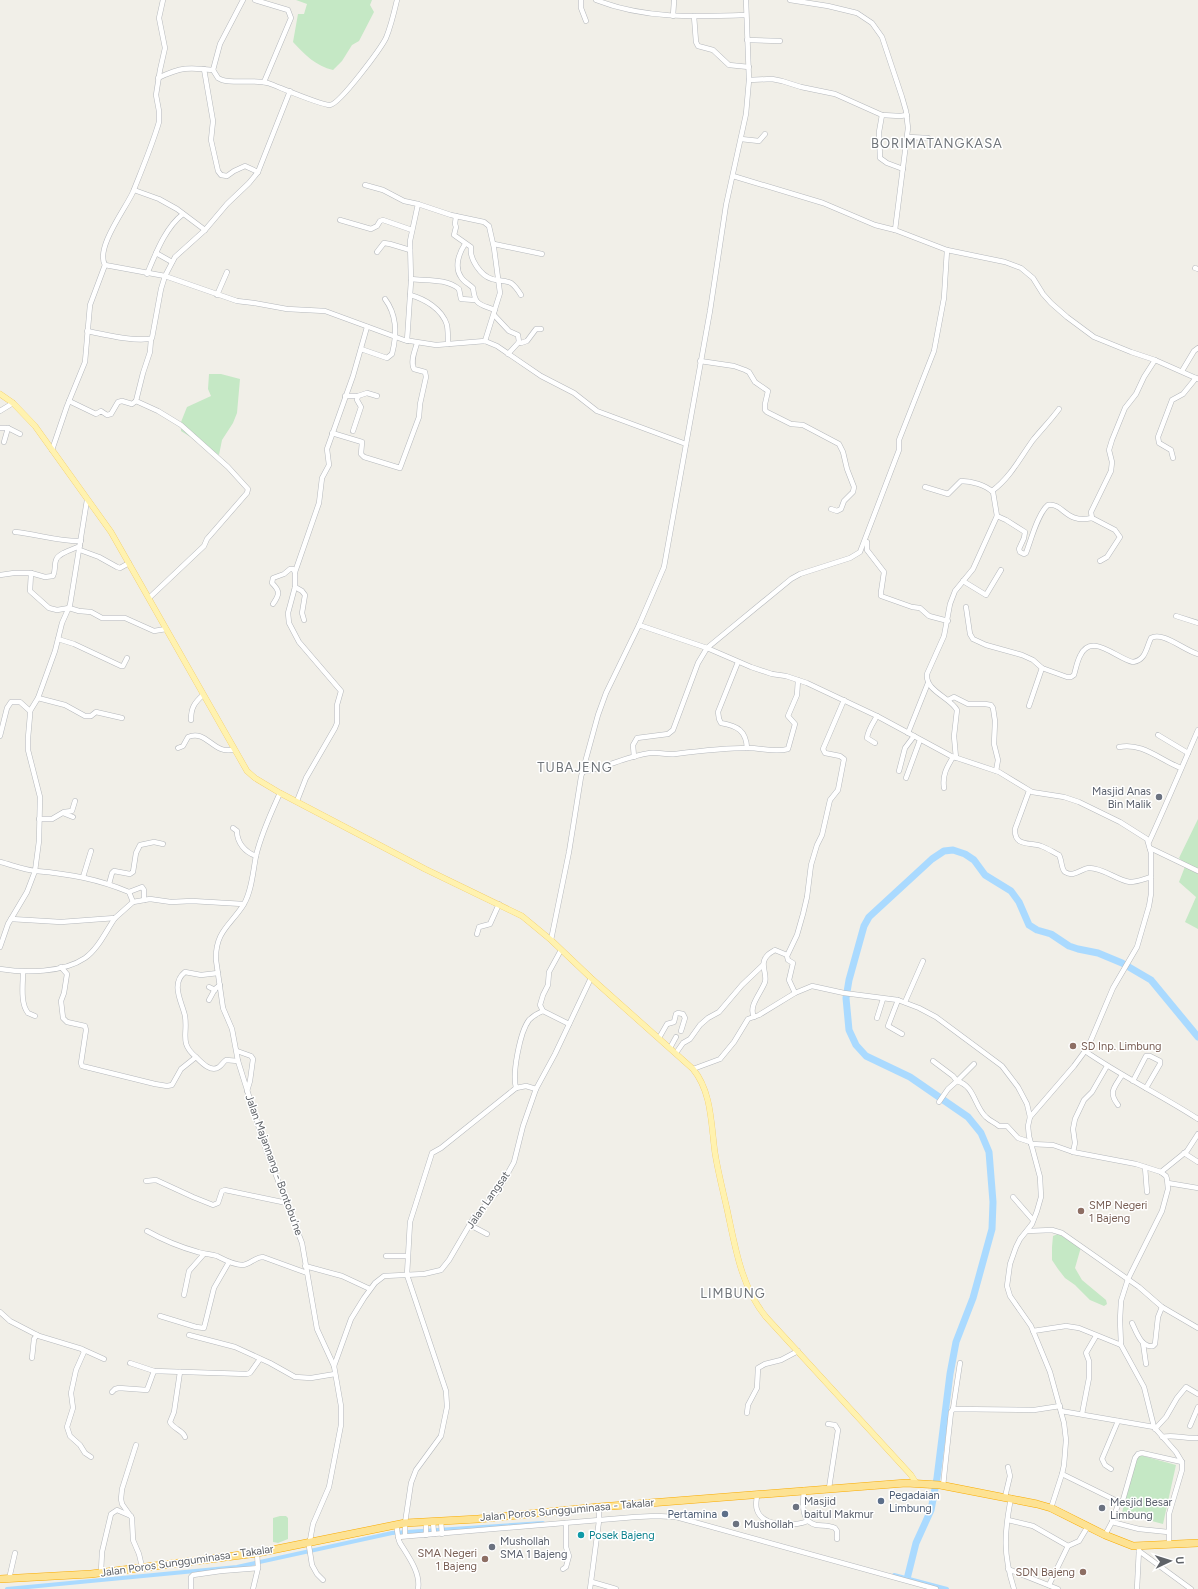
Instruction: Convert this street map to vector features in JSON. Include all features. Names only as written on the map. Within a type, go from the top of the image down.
[{"type":"highway","name":"Jalan Poros Sungguminasa - Takalar","points":[[3,1578],[101,1572],[257,1555],[397,1526],[478,1521],[757,1494],[894,1483],[916,1483],[939,1486],[1008,1498],[1051,1508],[1105,1535],[1139,1549],[1198,1543]]},
{"type":"main road","points":[[0,394],[13,403],[35,426],[111,532],[234,750],[252,776],[280,793],[425,869],[522,916],[551,940],[591,978],[693,1069],[701,1079],[708,1101],[715,1154],[737,1255],[745,1280],[754,1299],[762,1312],[911,1475],[916,1483]]},
{"type":"street","points":[[52,450],[85,362],[92,299],[105,265],[103,257],[106,244],[115,221],[134,190],[159,122],[160,111],[156,95],[158,78],[165,48],[159,18],[163,0]]},
{"type":"street","points":[[243,0],[220,44],[213,70],[218,78],[225,81],[264,82],[328,105],[336,103],[383,44],[397,0]]},
{"type":"street","points":[[255,0],[286,10],[290,14],[290,18],[264,82]]},
{"type":"street","points":[[582,0],[581,8],[586,22]]},
{"type":"street","points":[[596,0],[618,8],[673,16],[746,16]]},
{"type":"street","points":[[551,940],[569,852],[582,772],[601,704],[639,625],[664,567],[710,312],[726,205],[746,114],[749,67],[746,0]]},
{"type":"street","points":[[790,0],[851,11],[863,16],[872,23],[882,37],[907,115],[908,137],[895,230]]},
{"type":"street","points":[[673,16],[674,1]]},
{"type":"street","points":[[694,16],[696,42],[698,46],[713,50],[729,65],[749,67]]},
{"type":"street","points":[[748,40],[780,42]]},
{"type":"street","points":[[158,78],[179,69],[213,70]]},
{"type":"street","points":[[204,69],[213,121],[211,140],[218,171],[221,175],[227,176],[245,166],[258,172]]},
{"type":"street","points":[[749,80],[772,79],[832,93],[882,115],[907,115]]},
{"type":"street","points":[[69,402],[89,412],[96,414],[100,411],[107,415],[111,414],[118,402],[122,401],[132,404],[136,401],[150,352],[151,338],[154,336],[159,297],[165,276],[172,262],[180,252],[193,242],[226,204],[249,183],[258,172],[290,91]]},
{"type":"street","points":[[882,115],[879,132],[880,158],[886,163],[903,168]]},
{"type":"street","points":[[741,139],[758,141],[765,134]]},
{"type":"street","points":[[908,137],[928,138]]},
{"type":"street","points":[[733,176],[823,203],[875,224],[947,250],[1005,262],[1021,268],[1034,278],[1043,294],[1051,303],[1083,329],[1103,341],[1155,360],[1197,379],[1183,394],[1172,400],[1158,438],[1159,443],[1171,450],[1173,458]]},
{"type":"street","points":[[365,185],[382,190],[404,201],[487,224],[494,244],[500,293],[485,341]]},
{"type":"street","points":[[134,190],[159,199],[183,214],[204,230]]},
{"type":"street","points":[[407,341],[411,279],[410,250],[412,230],[418,204]]},
{"type":"street","points":[[147,274],[163,238],[177,219],[183,214]]},
{"type":"street","points":[[456,216],[456,228],[454,235],[470,247],[471,253],[480,271],[489,278],[512,284],[521,295]]},
{"type":"street","points":[[340,220],[371,229],[383,220],[412,230]]},
{"type":"street","points":[[377,252],[384,243],[410,250]]},
{"type":"street","points":[[465,244],[460,252],[458,267],[461,278],[473,288],[474,300]]},
{"type":"street","points":[[494,244],[542,254]]},
{"type":"street","points":[[634,757],[634,742],[637,738],[668,734],[673,730],[698,663],[707,648],[790,579],[800,574],[859,554],[899,450],[900,440],[934,352],[944,298],[947,250]]},
{"type":"street","points":[[156,253],[172,262]]},
{"type":"street","points":[[105,265],[147,274],[165,276],[241,302],[254,302],[287,309],[325,311],[407,341],[417,343],[448,344],[485,341],[497,346],[541,376],[574,393],[597,411],[686,444]]},
{"type":"street","points":[[217,295],[228,272]]},
{"type":"street","points":[[411,279],[426,281],[434,280],[456,286],[459,289],[461,299],[474,300],[494,313],[509,331],[518,335],[520,342]]},
{"type":"street","points":[[410,295],[430,304],[442,316],[447,327],[448,344]]},
{"type":"street","points":[[361,349],[387,358],[392,354],[396,338],[394,314],[385,299]]},
{"type":"street","points":[[297,801],[309,772],[318,759],[337,723],[337,705],[341,691],[300,642],[289,622],[288,613],[295,587],[295,572],[319,503],[322,478],[329,462],[326,452],[353,376],[367,327]]},
{"type":"street","points":[[508,354],[520,342],[524,343],[536,329],[541,329]]},
{"type":"street","points":[[88,331],[122,337],[151,338]]},
{"type":"street","points":[[332,433],[362,442],[361,454],[364,457],[400,468],[418,421],[426,377],[425,372],[412,367],[417,343]]},
{"type":"street","points":[[1182,371],[1193,353],[1198,348]]},
{"type":"street","points":[[1092,518],[1090,515],[1112,471],[1112,462],[1109,450],[1112,440],[1126,408],[1138,392],[1144,377],[1155,360]]},
{"type":"street","points":[[700,361],[734,366],[749,372],[756,382],[768,389],[764,406],[767,412],[791,424],[803,424],[839,444],[843,452],[846,469],[854,486],[852,492],[844,501],[841,509],[837,511],[831,509]]},
{"type":"street","points":[[345,396],[358,396],[368,393],[377,396]]},
{"type":"street","points":[[353,431],[361,407],[357,400],[358,396]]},
{"type":"street","points":[[136,401],[158,411],[181,425],[228,467],[248,489],[247,493],[208,539],[204,546],[149,598]]},
{"type":"street","points":[[0,411],[13,403]]},
{"type":"street","points":[[992,491],[1012,472],[1034,439],[1059,410]]},
{"type":"street","points":[[0,428],[8,428],[20,434]]},
{"type":"street","points":[[4,442],[8,428]]},
{"type":"street","points":[[908,733],[928,683],[927,674],[942,644],[954,591],[974,569],[997,516],[994,494],[992,491],[979,484],[963,481],[960,482],[948,494],[925,487]]},
{"type":"street","points":[[0,947],[11,919],[26,892],[35,871],[39,841],[40,797],[31,763],[28,742],[30,710],[38,698],[62,623],[69,608],[87,500]]},
{"type":"street","points":[[997,516],[1025,532],[1024,538],[1018,549],[1024,554],[1026,553],[1038,520],[1045,507],[1048,505],[1055,506],[1073,518],[1081,520],[1092,518],[1102,522],[1115,530],[1120,537],[1107,557],[1100,561]]},
{"type":"street","points":[[15,532],[68,541],[120,568],[129,563]]},
{"type":"street","points":[[867,533],[870,536],[866,550],[884,572],[881,596],[912,607],[920,608],[929,616],[948,621]]},
{"type":"street","points":[[0,575],[31,573],[44,577],[53,576],[55,573],[56,560],[59,556],[80,546]]},
{"type":"street","points":[[273,604],[278,593],[277,588],[272,583],[273,578],[282,575],[290,569],[293,569],[295,572]]},
{"type":"street","points":[[963,581],[986,595],[1001,570]]},
{"type":"street","points":[[31,573],[29,587],[32,594],[53,610],[69,608],[94,613],[102,618],[124,618],[154,631],[166,629]]},
{"type":"street","points":[[295,587],[302,591],[305,595],[302,613],[304,620]]},
{"type":"street","points":[[966,607],[970,634],[973,639],[986,645],[1022,655],[1033,660],[1042,668],[1063,677],[1071,677],[1074,674],[1081,653],[1095,645],[1105,648],[1129,661],[1137,662],[1141,660],[1145,654],[1151,638],[1156,636],[1171,641],[1188,651],[1198,654]]},
{"type":"street","points":[[1176,616],[1198,623]]},
{"type":"street","points":[[639,625],[707,648],[765,672],[786,676],[819,688],[877,716],[955,758],[996,771],[1029,791],[1038,794],[1064,797],[1078,802],[1120,822],[1149,842]]},
{"type":"street","points":[[58,639],[74,644],[119,666],[123,666],[127,658]]},
{"type":"street","points":[[738,662],[719,710],[719,719],[721,723],[732,725],[744,733],[747,748]]},
{"type":"street","points":[[1029,706],[1042,668]]},
{"type":"street","points":[[582,772],[594,770],[655,752],[674,754],[706,750],[747,748],[777,751],[789,748],[795,723],[788,716],[798,695],[798,680]]},
{"type":"street","points":[[928,683],[956,708],[958,714],[954,736],[955,758],[944,774],[944,788]]},
{"type":"street","points":[[191,720],[191,711],[194,704],[203,695]]},
{"type":"street","points":[[948,700],[954,697],[968,704],[991,705],[993,708],[995,721],[994,744],[998,760],[996,771]]},
{"type":"street","points":[[38,698],[65,705],[88,716],[96,712],[122,718]]},
{"type":"street","points":[[787,955],[797,935],[803,914],[807,897],[811,865],[817,845],[822,835],[830,800],[838,790],[844,759],[840,756],[825,753],[823,749],[844,700]]},
{"type":"street","points":[[0,736],[10,702],[20,702],[30,710]]},
{"type":"street","points":[[875,743],[867,736],[869,729],[877,716]]},
{"type":"street","points":[[1030,1117],[1085,1051],[1093,1036],[1113,988],[1130,961],[1139,942],[1150,906],[1152,894],[1149,842],[1198,730]]},
{"type":"street","points":[[1158,735],[1188,753]]},
{"type":"street","points":[[178,748],[183,746],[188,737],[196,736],[204,737],[222,750],[234,750]]},
{"type":"street","points":[[899,771],[905,748],[914,736]]},
{"type":"street","points":[[906,778],[920,740]]},
{"type":"street","points":[[1119,747],[1138,747],[1169,764],[1181,768]]},
{"type":"street","points":[[1029,791],[1015,829],[1015,835],[1018,840],[1026,844],[1041,846],[1059,855],[1063,869],[1068,873],[1078,873],[1088,868],[1103,871],[1131,882],[1151,877]]},
{"type":"street","name":"Jalan Majannang - Bontobu'ne","points":[[280,793],[267,822],[256,856],[249,889],[244,904],[217,942],[216,952],[224,1008],[232,1029],[238,1061],[264,1144],[302,1243],[317,1329],[334,1366],[341,1406],[341,1425],[328,1492],[313,1524],[310,1544],[310,1554],[314,1571],[323,1580]]},
{"type":"street","points":[[39,820],[52,819],[63,813],[72,811],[75,801]]},
{"type":"street","points":[[63,813],[73,817]]},
{"type":"street","points":[[233,828],[237,831],[237,840],[247,852],[256,856]]},
{"type":"street","points":[[109,884],[114,871],[130,874],[133,872],[136,853],[140,845],[154,842],[164,844]]},
{"type":"street","points":[[1150,848],[1198,871]]},
{"type":"street","points":[[83,877],[91,851]]},
{"type":"street","points":[[0,862],[35,871],[46,871],[83,877],[109,884],[129,892],[142,887],[144,890],[144,900]]},
{"type":"street","points":[[129,892],[133,902]]},
{"type":"street","points":[[0,969],[23,972],[45,970],[71,964],[84,958],[94,948],[115,918],[133,902],[150,899],[171,902],[192,901],[244,904]]},
{"type":"street","points":[[477,934],[479,927],[489,925],[492,922],[499,904]]},
{"type":"street","points":[[11,919],[54,922],[115,918]]},
{"type":"street","points":[[561,950],[549,972],[548,985],[540,1005],[542,1011],[569,1024]]},
{"type":"street","points":[[754,1017],[754,1006],[765,980],[763,965],[765,958],[773,951],[778,950],[787,955],[787,959],[793,963],[790,980],[794,993]]},
{"type":"street","points":[[905,1002],[923,961]]},
{"type":"street","points":[[676,1053],[683,1043],[690,1039],[700,1025],[708,1018],[719,1012],[742,985],[763,965]]},
{"type":"street","points":[[60,967],[67,974],[61,1001],[63,1018],[67,1022],[85,1026],[86,1030],[81,1062],[82,1066],[141,1081],[170,1086],[174,1083],[182,1069],[196,1057]]},
{"type":"street","points":[[23,972],[25,1006],[28,1013],[35,1016]]},
{"type":"street","points":[[218,973],[201,975],[185,972],[182,974],[178,985],[180,1003],[185,1018],[185,1044],[191,1054],[205,1065],[213,1069],[218,1068],[226,1060],[238,1061]]},
{"type":"street","name":"Jalan Langsat","points":[[334,1366],[352,1319],[375,1283],[384,1276],[424,1274],[440,1270],[449,1260],[480,1211],[495,1195],[511,1168],[536,1089],[591,978]]},
{"type":"street","points":[[210,1000],[214,990],[220,985]]},
{"type":"street","points":[[693,1069],[720,1059],[734,1042],[748,1019],[754,1017],[794,993],[812,986],[844,993],[905,1002],[936,1017],[999,1063],[1021,1092],[1027,1104],[1030,1117],[1028,1126],[1030,1143],[1040,1177],[1041,1193],[1037,1211],[1027,1231],[1016,1247],[1010,1264],[1007,1286],[1010,1296],[1033,1331],[1049,1368],[1061,1408],[1066,1440],[1062,1474],[1051,1508]]},
{"type":"street","points":[[209,987],[214,990]]},
{"type":"street","points":[[877,1018],[883,999]]},
{"type":"street","points":[[898,1000],[888,1026],[902,1034]]},
{"type":"street","points":[[516,1088],[517,1058],[522,1035],[530,1019],[542,1011]]},
{"type":"street","points":[[659,1038],[667,1024],[673,1022],[676,1014],[678,1013],[684,1014],[685,1016],[681,1031]]},
{"type":"street","points":[[670,1048],[676,1037]]},
{"type":"street","points":[[237,1051],[251,1056],[253,1059],[247,1091]]},
{"type":"street","points":[[1085,1051],[1122,1075],[1168,1102],[1187,1110],[1198,1118]]},
{"type":"street","points":[[1133,1081],[1146,1056],[1150,1056],[1160,1062],[1160,1064],[1146,1088]]},
{"type":"street","points":[[933,1061],[972,1092],[987,1118],[999,1126],[1007,1126],[1018,1138],[1030,1143],[1052,1145],[1073,1152],[1145,1167],[1161,1172],[1166,1176],[1168,1183],[1162,1211],[1128,1279],[1120,1310],[1121,1344],[1144,1387],[1154,1428],[1176,1452],[1182,1462],[1181,1474],[1169,1514],[1169,1545]]},
{"type":"street","points":[[940,1101],[944,1094],[974,1064]]},
{"type":"street","points":[[1073,1152],[1075,1143],[1073,1129],[1075,1119],[1084,1100],[1092,1092],[1107,1066]]},
{"type":"street","points":[[1118,1105],[1113,1098],[1112,1092],[1122,1075]]},
{"type":"street","points":[[405,1535],[408,1494],[412,1477],[441,1436],[448,1400],[407,1275],[410,1222],[430,1156],[516,1088],[526,1086],[536,1089]]},
{"type":"street","points":[[1161,1172],[1184,1153],[1198,1134]]},
{"type":"street","points":[[1184,1153],[1198,1162]]},
{"type":"street","points":[[1145,1167],[1148,1192]]},
{"type":"street","points":[[146,1181],[156,1180],[193,1198],[213,1204],[218,1203],[222,1191],[225,1190],[287,1203]]},
{"type":"street","points":[[1168,1183],[1198,1188]]},
{"type":"street","points":[[1014,1197],[1033,1220]]},
{"type":"street","points":[[470,1225],[487,1234]]},
{"type":"street","points":[[1027,1231],[1052,1230],[1062,1233],[1128,1279],[1162,1307],[1198,1328]]},
{"type":"street","points":[[147,1231],[167,1241],[204,1254],[216,1256],[229,1262],[243,1265],[256,1258],[263,1257],[307,1273]]},
{"type":"street","points":[[184,1295],[189,1271],[204,1254]]},
{"type":"street","points":[[386,1256],[407,1256]]},
{"type":"street","points":[[160,1316],[204,1328],[215,1286],[222,1278],[229,1262]]},
{"type":"street","points":[[305,1266],[335,1274],[370,1289]]},
{"type":"street","points":[[1143,1343],[1150,1347],[1154,1345],[1158,1316],[1162,1307]]},
{"type":"street","points":[[0,1312],[10,1322],[37,1335],[74,1346],[104,1359]]},
{"type":"street","points":[[1132,1323],[1143,1343],[1146,1364]]},
{"type":"street","points":[[1033,1331],[1066,1326],[1079,1328],[1096,1336],[1121,1344]]},
{"type":"street","points":[[32,1358],[34,1339],[37,1335]]},
{"type":"street","points":[[189,1335],[235,1347],[295,1377],[311,1378],[335,1374]]},
{"type":"street","points":[[1082,1414],[1089,1378],[1089,1361],[1086,1353],[1096,1336]]},
{"type":"street","points":[[84,1350],[76,1370],[71,1393],[73,1408],[66,1427],[70,1436],[80,1445],[85,1453],[91,1457]]},
{"type":"street","points":[[747,1413],[748,1405],[757,1388],[758,1368],[764,1364],[781,1360],[798,1351]]},
{"type":"street","points":[[130,1363],[154,1371],[247,1374],[250,1373],[260,1359]]},
{"type":"street","points":[[939,1486],[960,1363]]},
{"type":"street","points":[[112,1392],[119,1388],[147,1390],[154,1371]]},
{"type":"street","points":[[180,1372],[174,1412],[170,1422],[174,1428],[185,1437]]},
{"type":"street","points":[[1154,1428],[1166,1417],[1177,1398],[1186,1387],[1198,1394]]},
{"type":"street","points":[[1190,1426],[1198,1407]]},
{"type":"street","points":[[953,1409],[1038,1410],[1061,1408],[1082,1414],[1154,1428]]},
{"type":"street","points":[[1111,1469],[1104,1464],[1102,1457],[1118,1421]]},
{"type":"street","points":[[828,1424],[835,1425],[838,1430],[829,1488]]},
{"type":"street","points":[[1162,1437],[1172,1435],[1183,1438],[1197,1438]]},
{"type":"street","points":[[136,1446],[121,1494],[122,1504],[131,1516],[134,1530],[133,1540],[142,1567]]},
{"type":"street","points":[[1105,1535],[1120,1502],[1123,1500],[1135,1458],[1138,1454],[1142,1453],[1182,1462]]},
{"type":"street","points":[[1008,1467],[1010,1476],[1008,1520],[1005,1540],[1008,1569],[1014,1589]]},
{"type":"street","points":[[1062,1474],[1120,1502]]},
{"type":"street","points":[[804,1490],[803,1508],[808,1521],[817,1525],[835,1528],[837,1531],[837,1539]]},
{"type":"street","points":[[757,1494],[756,1508],[763,1518],[784,1525],[808,1521]]},
{"type":"street","points":[[101,1572],[102,1552],[112,1514],[117,1510],[131,1516]]},
{"type":"street","points":[[590,1589],[599,1510]]},
{"type":"street","points":[[398,1536],[656,1516],[676,1517],[936,1589]]},
{"type":"street","points":[[1008,1520],[1033,1526],[1068,1546]]},
{"type":"street","points":[[478,1521],[478,1530]]},
{"type":"street","points":[[1112,1522],[1139,1529],[1168,1532]]},
{"type":"street","points":[[441,1523],[442,1533]]},
{"type":"street","points":[[563,1569],[566,1567],[568,1556],[566,1547],[566,1523]]},
{"type":"street","points":[[430,1524],[434,1533]]},
{"type":"street","points":[[426,1534],[430,1524]]},
{"type":"street","points":[[397,1526],[398,1536],[408,1558],[412,1562],[418,1589]]},
{"type":"street","points":[[1049,1585],[1068,1546],[1079,1542],[1088,1526]]},
{"type":"street","points":[[1137,1589],[1139,1549]]},
{"type":"street","points":[[1139,1549],[1191,1589]]},
{"type":"street","points":[[3,1578],[15,1553]]},
{"type":"street","points":[[253,1589],[258,1566],[257,1555]]},
{"type":"street","points":[[191,1589],[191,1577],[193,1575],[258,1566]]},
{"type":"street","points":[[1008,1569],[1058,1589]]},
{"type":"street","points":[[592,1582],[616,1589]]},
{"type":"green space","points":[[296,0],[372,0],[370,5],[374,12],[359,41],[352,45],[342,61],[333,70],[321,66],[311,59],[293,42],[298,14],[304,14],[307,4]]},
{"type":"green space","points":[[209,374],[221,374],[240,379],[237,413],[233,423],[222,440],[219,455],[181,431],[181,422],[187,407],[211,396],[208,389]]},
{"type":"green space","points":[[1198,819],[1198,929],[1185,922],[1196,897],[1179,882],[1186,864],[1179,858]]},
{"type":"green space","points":[[1058,1234],[1081,1247],[1075,1268],[1082,1280],[1106,1300],[1107,1304],[1104,1306],[1090,1300],[1075,1285],[1065,1278],[1058,1269],[1052,1260],[1052,1247],[1053,1236]]},
{"type":"green space","points":[[1136,1454],[1176,1465],[1163,1524],[1122,1513]]},
{"type":"green space","points":[[286,1516],[288,1518],[288,1539],[278,1543],[273,1542],[273,1518]]},
{"type":"waterway","points":[[907,1579],[916,1543],[931,1510],[937,1478],[950,1374],[956,1342],[973,1298],[992,1229],[993,1202],[989,1152],[981,1133],[968,1117],[910,1077],[866,1056],[856,1045],[849,1030],[846,998],[849,980],[864,926],[869,917],[932,859],[944,851],[953,850],[965,854],[974,860],[985,875],[1011,891],[1019,902],[1029,925],[1037,930],[1051,934],[1069,946],[1098,953],[1122,963],[1151,980],[1198,1037]]},
{"type":"waterway","points":[[7,1589],[237,1567],[392,1533],[543,1523]]},
{"type":"waterway","points":[[894,1575],[947,1589]]},
{"type":"place","name":"Masjid Anas Bin Malik","points":[[1159,797]]},
{"type":"place","name":"SD Inp. Limbung","points":[[1073,1046]]},
{"type":"place","name":"SMP Negeri 1 Bajeng","points":[[1081,1211]]},
{"type":"place","name":"Pegadaian Limbung","points":[[881,1501]]},
{"type":"place","name":"Masjid baitul Makmur","points":[[796,1507]]},
{"type":"place","name":"Mesjid Besar Limbung","points":[[1102,1508]]},
{"type":"place","name":"Pertamina","points":[[725,1514]]},
{"type":"place","name":"Mushollah","points":[[736,1524]]},
{"type":"place","name":"Posek Bajeng","points":[[581,1535]]},
{"type":"place","name":"Mushollah SMA 1 Bajeng","points":[[492,1547]]},
{"type":"place","name":"SMA Negeri 1 Bajeng","points":[[485,1559]]},
{"type":"place","name":"SDN Bajeng","points":[[1083,1572]]},
{"type":"district","name":"BORIMATANGKASA","points":[[937,143]]},
{"type":"district","name":"TUBAJENG","points":[[575,767]]},
{"type":"district","name":"LIMBUNG","points":[[733,1293]]}]
